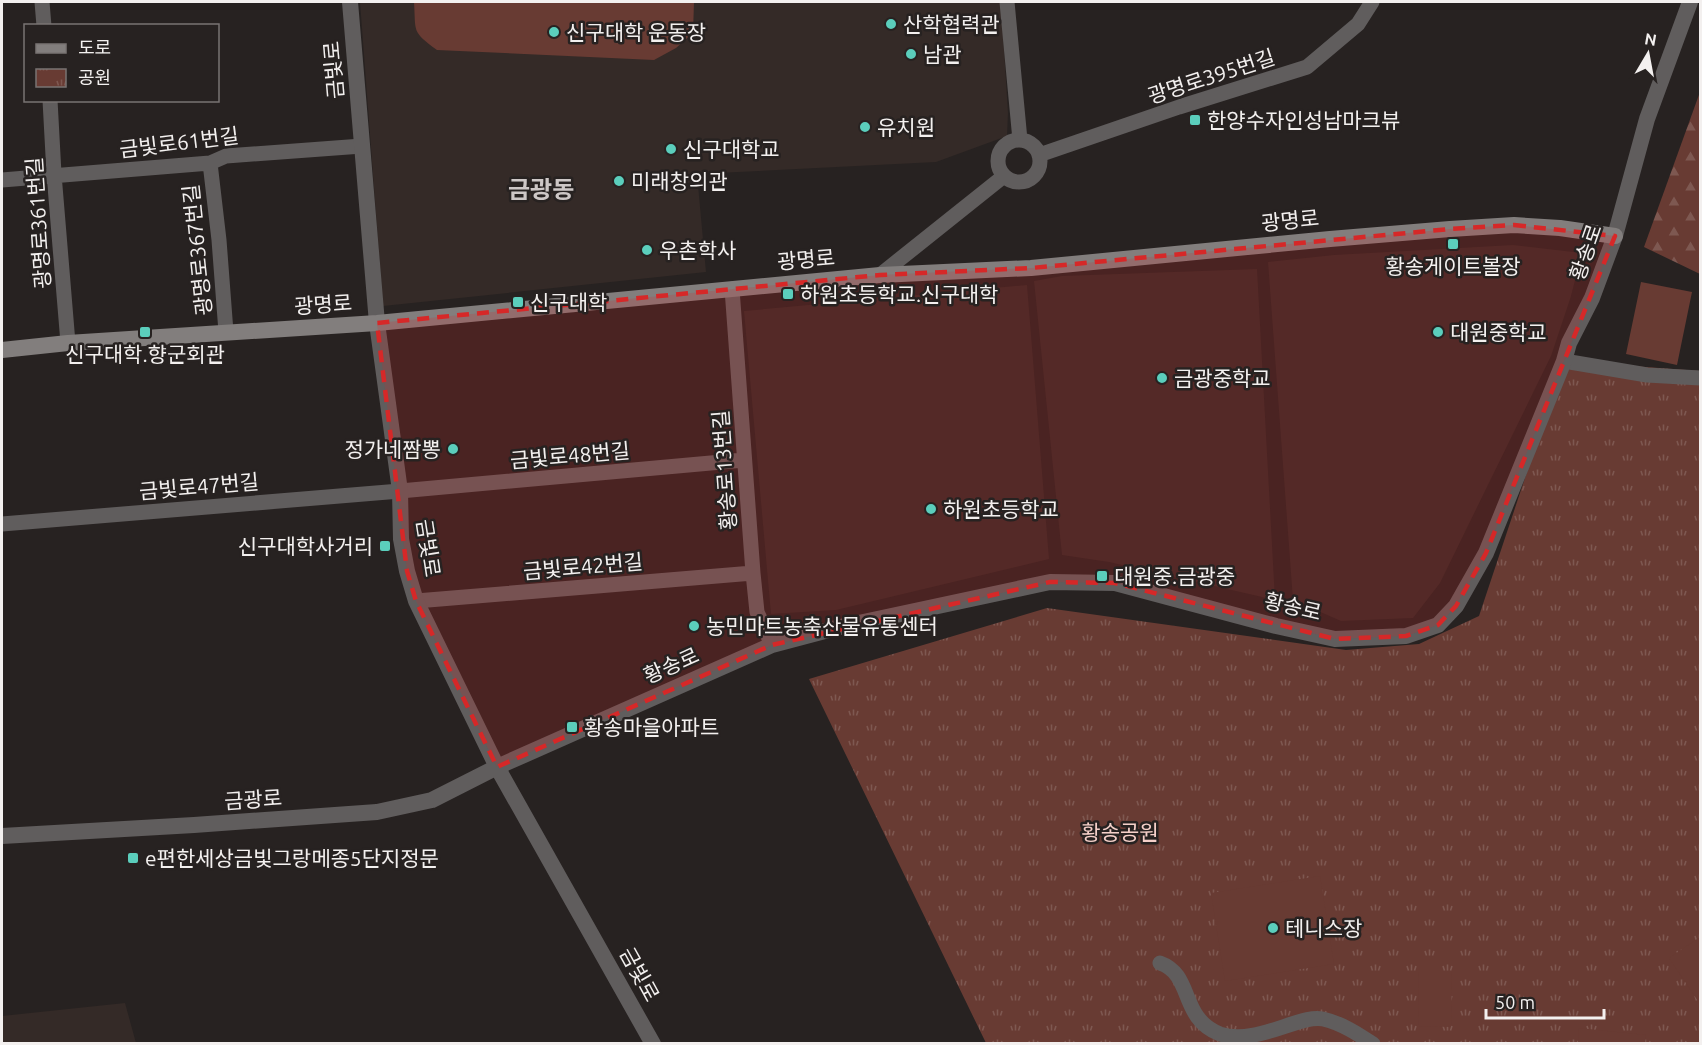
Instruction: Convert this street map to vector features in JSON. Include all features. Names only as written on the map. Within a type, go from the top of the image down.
[{"type":"main road","name":"광명로","points":[[2,350],[68,342],[377,322],[880,275],[1030,267],[1330,239],[1514,225],[1560,228],[1615,236]]},
{"type":"street","points":[[42,2],[44,24]]},
{"type":"street","name":"금빛로","points":[[350,2],[377,322],[400,491],[401,539],[407,571],[416,601],[497,767],[654,1044]]},
{"type":"street","points":[[1007,2],[1020,140]]},
{"type":"street","name":"광명로395번길","points":[[1039,155],[1179,107],[1307,67],[1358,24],[1372,2]]},
{"type":"street","name":"황송로","points":[[497,767],[772,645],[840,627],[1050,582],[1115,583],[1276,626],[1335,639],[1406,636],[1438,625],[1456,606],[1486,553],[1564,361],[1569,343],[1593,298],[1615,236],[1647,119],[1690,2]]},
{"type":"street","name":"광명로361번길","points":[[50,102],[68,342]]},
{"type":"street","points":[[1013,140],[1028,141],[1034,145],[1039,155],[1039,166],[1031,178],[1017,182],[1004,176],[1000,170],[998,155],[1006,143],[1013,140]]},
{"type":"street","name":"금빛로61번길","points":[[2,180],[210,163],[226,156],[362,146]]},
{"type":"street","name":"광명로367번길","points":[[210,163],[226,333]]},
{"type":"street","points":[[880,275],[1004,176]]},
{"type":"street","name":"황송로13번길","points":[[732,289],[757,612],[772,645]]},
{"type":"street","points":[[1564,361],[1647,375],[1701,378]]},
{"type":"street","name":"금빛로48번길","points":[[400,491],[744,460]]},
{"type":"street","name":"금빛로47번길","points":[[2,524],[400,491]]},
{"type":"street","name":"금빛로42번길","points":[[416,601],[753,573]]},
{"type":"street","name":"금광로","points":[[2,836],[377,812],[432,800],[497,767]]},
{"type":"street","points":[[1160,963],[1171,967],[1180,979],[1192,1010],[1199,1020],[1220,1034],[1242,1037],[1304,1020],[1322,1018],[1343,1026],[1373,1044]]},
{"type":"highlighted area","points":[[1514,225],[1615,236],[1486,553],[1456,606],[1438,625],[1406,636],[1335,639],[1115,583],[1050,582],[772,645],[497,767],[416,601],[407,571],[377,323],[880,275],[1031,268],[1450,229]]},
{"type":"shaded area","name":"신구대학교","points":[[360,2],[1001,2],[1008,113],[1007,136],[936,162],[697,174],[706,272],[383,306]]},
{"type":"shaded area","name":"대원중학교","points":[[1513,245],[1582,253],[1571,296],[1551,356],[1440,583],[1413,618],[1341,621],[1293,600],[1268,262],[1334,255]]},
{"type":"shaded area","name":"금광중학교","points":[[1257,269],[1275,600],[1109,562],[1062,555],[1034,281],[1062,276]]},
{"type":"shaded area","name":"하원초등학교","points":[[1027,285],[1049,559],[836,610],[771,614],[744,311]]},
{"type":"shaded area","points":[[125,1003],[136,1043],[2,1043],[2,1016]]},
{"type":"green space","name":"신구대학 운동장","points":[[414,2],[694,2],[693,33],[676,48],[654,60],[437,50],[416,30]]},
{"type":"green space","points":[[1700,92],[1700,274],[1644,247]]},
{"type":"green space","points":[[1641,282],[1692,292],[1677,365],[1626,354]]},
{"type":"green space","name":"황송공원","points":[[1564,361],[1700,371],[1700,1043],[986,1043],[809,679],[1047,608],[1346,650],[1419,644],[1479,616]]},
{"type":"green space","name":"테니스장","points":[[1320,876],[1334,964],[1225,981],[1211,893]]},
{"type":"green space","points":[[1700,937],[1700,1004],[1669,958]]},
{"type":"green space","points":[[1419,972],[1452,972],[1451,1027],[1418,1026]]},
{"type":"green space","points":[[1579,1028],[1646,1035],[1645,1043],[1578,1043]]},
{"type":"place","name":"산학협력관","points":[[891,24]]},
{"type":"place","name":"신구대학 운동장","points":[[554,32]]},
{"type":"place","name":"남관","points":[[911,54]]},
{"type":"place","name":"한양수자인성남마크뷰","points":[[1195,120]]},
{"type":"place","name":"유치원","points":[[865,127]]},
{"type":"place","name":"신구대학교","points":[[671,149]]},
{"type":"place","name":"미래창의관","points":[[619,181]]},
{"type":"place","name":"황송게이트볼장","points":[[1453,244]]},
{"type":"place","name":"우촌학사","points":[[647,250]]},
{"type":"place","name":"하원초등학교.신구대학","points":[[788,294]]},
{"type":"place","name":"신구대학","points":[[518,302]]},
{"type":"place","name":"신구대학.향군회관","points":[[145,332]]},
{"type":"place","name":"대원중학교","points":[[1438,332]]},
{"type":"place","name":"금광중학교","points":[[1162,378]]},
{"type":"place","name":"정가네짬뽕","points":[[453,449]]},
{"type":"place","name":"하원초등학교","points":[[931,509]]},
{"type":"place","name":"신구대학사거리","points":[[385,546]]},
{"type":"place","name":"대원중.금광중","points":[[1102,576]]},
{"type":"place","name":"농민마트농축산물유통센터","points":[[694,626]]},
{"type":"place","name":"황송마을아파트","points":[[572,727]]},
{"type":"place","name":"e편한세상금빛그랑메종5단지정문","points":[[133,858]]},
{"type":"place","name":"테니스장","points":[[1273,928]]},
{"type":"district","name":"금광동","points":[[541,189]]}]
